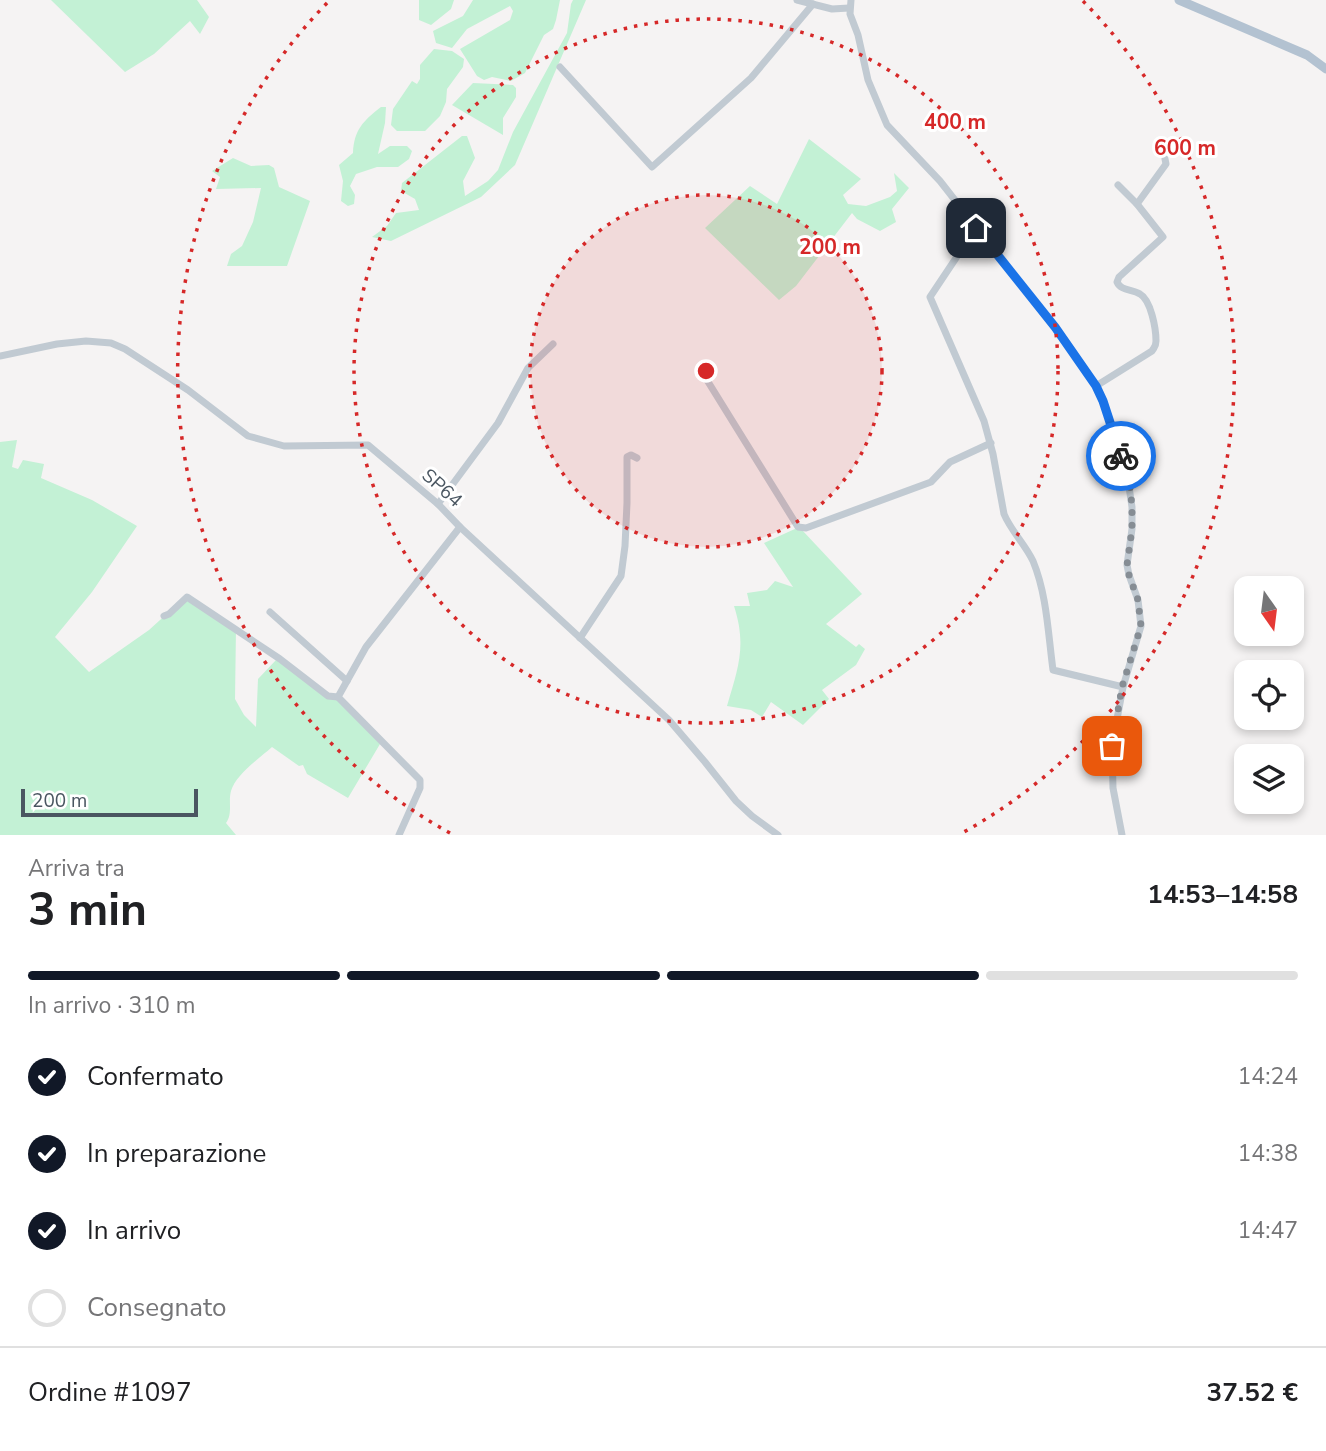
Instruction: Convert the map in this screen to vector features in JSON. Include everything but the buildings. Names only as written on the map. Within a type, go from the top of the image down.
[{"type":"main road","points":[[1179,0],[1307,55],[1326,69]]},
{"type":"street","points":[[797,0],[838,10],[850,4],[868,80],[887,125],[940,181],[1055,327],[1096,386],[1103,401],[1127,473],[1132,507],[1127,565],[1138,600],[1141,626],[1122,687],[1112,746],[1113,788],[1122,835]]},
{"type":"street","points":[[560,68],[652,167],[751,78],[813,4]]},
{"type":"street","points":[[1137,204],[1166,164],[1165,159]]},
{"type":"street","points":[[1096,386],[1152,351],[1156,345],[1148,303],[1142,295],[1120,287],[1117,282],[1119,277],[1163,237],[1118,185]]},
{"type":"street","points":[[976,228],[929,296],[977,404],[991,443],[1007,522],[1033,562],[1046,609],[1053,670],[1122,687]]},
{"type":"street","name":"SP64","points":[[0,356],[58,344],[86,341],[111,343],[125,349],[188,390],[248,436],[284,446],[368,445],[438,504],[668,720],[736,801],[751,816],[778,835]]},
{"type":"street","points":[[438,504],[498,423],[528,368],[553,344]]},
{"type":"street","points":[[702,372],[767,479],[801,528],[931,482],[950,462],[991,443]]},
{"type":"street","points":[[580,638],[621,576],[626,535],[627,457],[631,455],[637,458]]},
{"type":"street","points":[[338,697],[366,646],[460,527]]},
{"type":"street","points":[[164,616],[187,597],[280,659],[328,696],[338,697],[420,780],[420,788],[399,835]]},
{"type":"street","points":[[270,612],[347,681]]},
{"type":"green space","points":[[51,0],[197,0],[209,17],[200,34],[190,21],[154,54],[125,72]]},
{"type":"green space","points":[[419,0],[454,0],[451,9],[431,25],[419,20]]},
{"type":"green space","points":[[473,0],[560,0],[553,29],[544,35],[525,73],[511,81],[492,77],[484,80],[477,76],[460,49],[510,20],[513,11],[510,6],[467,29],[452,48],[436,43],[433,31],[463,16]]},
{"type":"green space","points":[[573,0],[586,0],[515,165],[481,197],[391,241],[372,237],[387,226],[396,213],[419,210],[415,199],[401,191],[402,183],[462,136],[467,136],[475,158],[463,181],[465,196],[488,181],[498,170],[513,132],[567,33]]},
{"type":"green space","points":[[434,49],[452,51],[464,59],[463,67],[447,89],[446,102],[440,116],[425,131],[397,131],[391,125],[393,109],[412,81],[417,84],[420,79],[420,65]]},
{"type":"green space","points":[[473,83],[513,85],[516,88],[516,97],[503,118],[503,135],[452,105]]},
{"type":"green space","points":[[381,107],[386,107],[385,123],[378,154],[390,146],[407,146],[412,151],[409,159],[398,167],[377,167],[356,174],[350,186],[355,195],[354,204],[348,206],[341,201],[343,181],[339,165],[353,153],[355,138],[361,127]]},
{"type":"green space","points":[[809,139],[861,179],[843,195],[848,204],[866,206],[890,197],[897,191],[894,173],[909,188],[892,209],[896,222],[880,231],[857,219],[852,213],[796,286],[779,300],[705,228],[750,186],[777,204]]},
{"type":"green space","points":[[233,158],[251,166],[269,165],[274,168],[279,187],[310,201],[287,266],[227,266],[231,254],[242,246],[253,222],[261,188],[216,189],[220,177],[212,171]]},
{"type":"green space","points":[[17,440],[12,467],[18,469],[23,460],[44,464],[41,478],[92,500],[137,526],[92,592],[55,637],[89,672],[149,630],[181,601],[191,599],[236,628],[235,699],[244,715],[256,727],[258,679],[276,660],[338,699],[380,744],[348,798],[307,774],[303,765],[299,766],[272,747],[243,773],[231,791],[226,823],[236,835],[0,835],[0,442]]},
{"type":"green space","points":[[797,528],[802,530],[862,594],[826,624],[856,647],[859,644],[865,649],[856,665],[822,690],[829,699],[803,725],[771,702],[762,717],[751,710],[727,706],[740,657],[740,633],[734,606],[750,606],[747,593],[767,590],[775,581],[793,587],[764,543]]},
{"type":"way so far","points":[[1112,746],[1122,687],[1141,626],[1138,600],[1127,565],[1132,507],[1130,486],[1121,456]]},
{"type":"route","points":[[976,228],[1055,327],[1096,386],[1121,456]]}]
